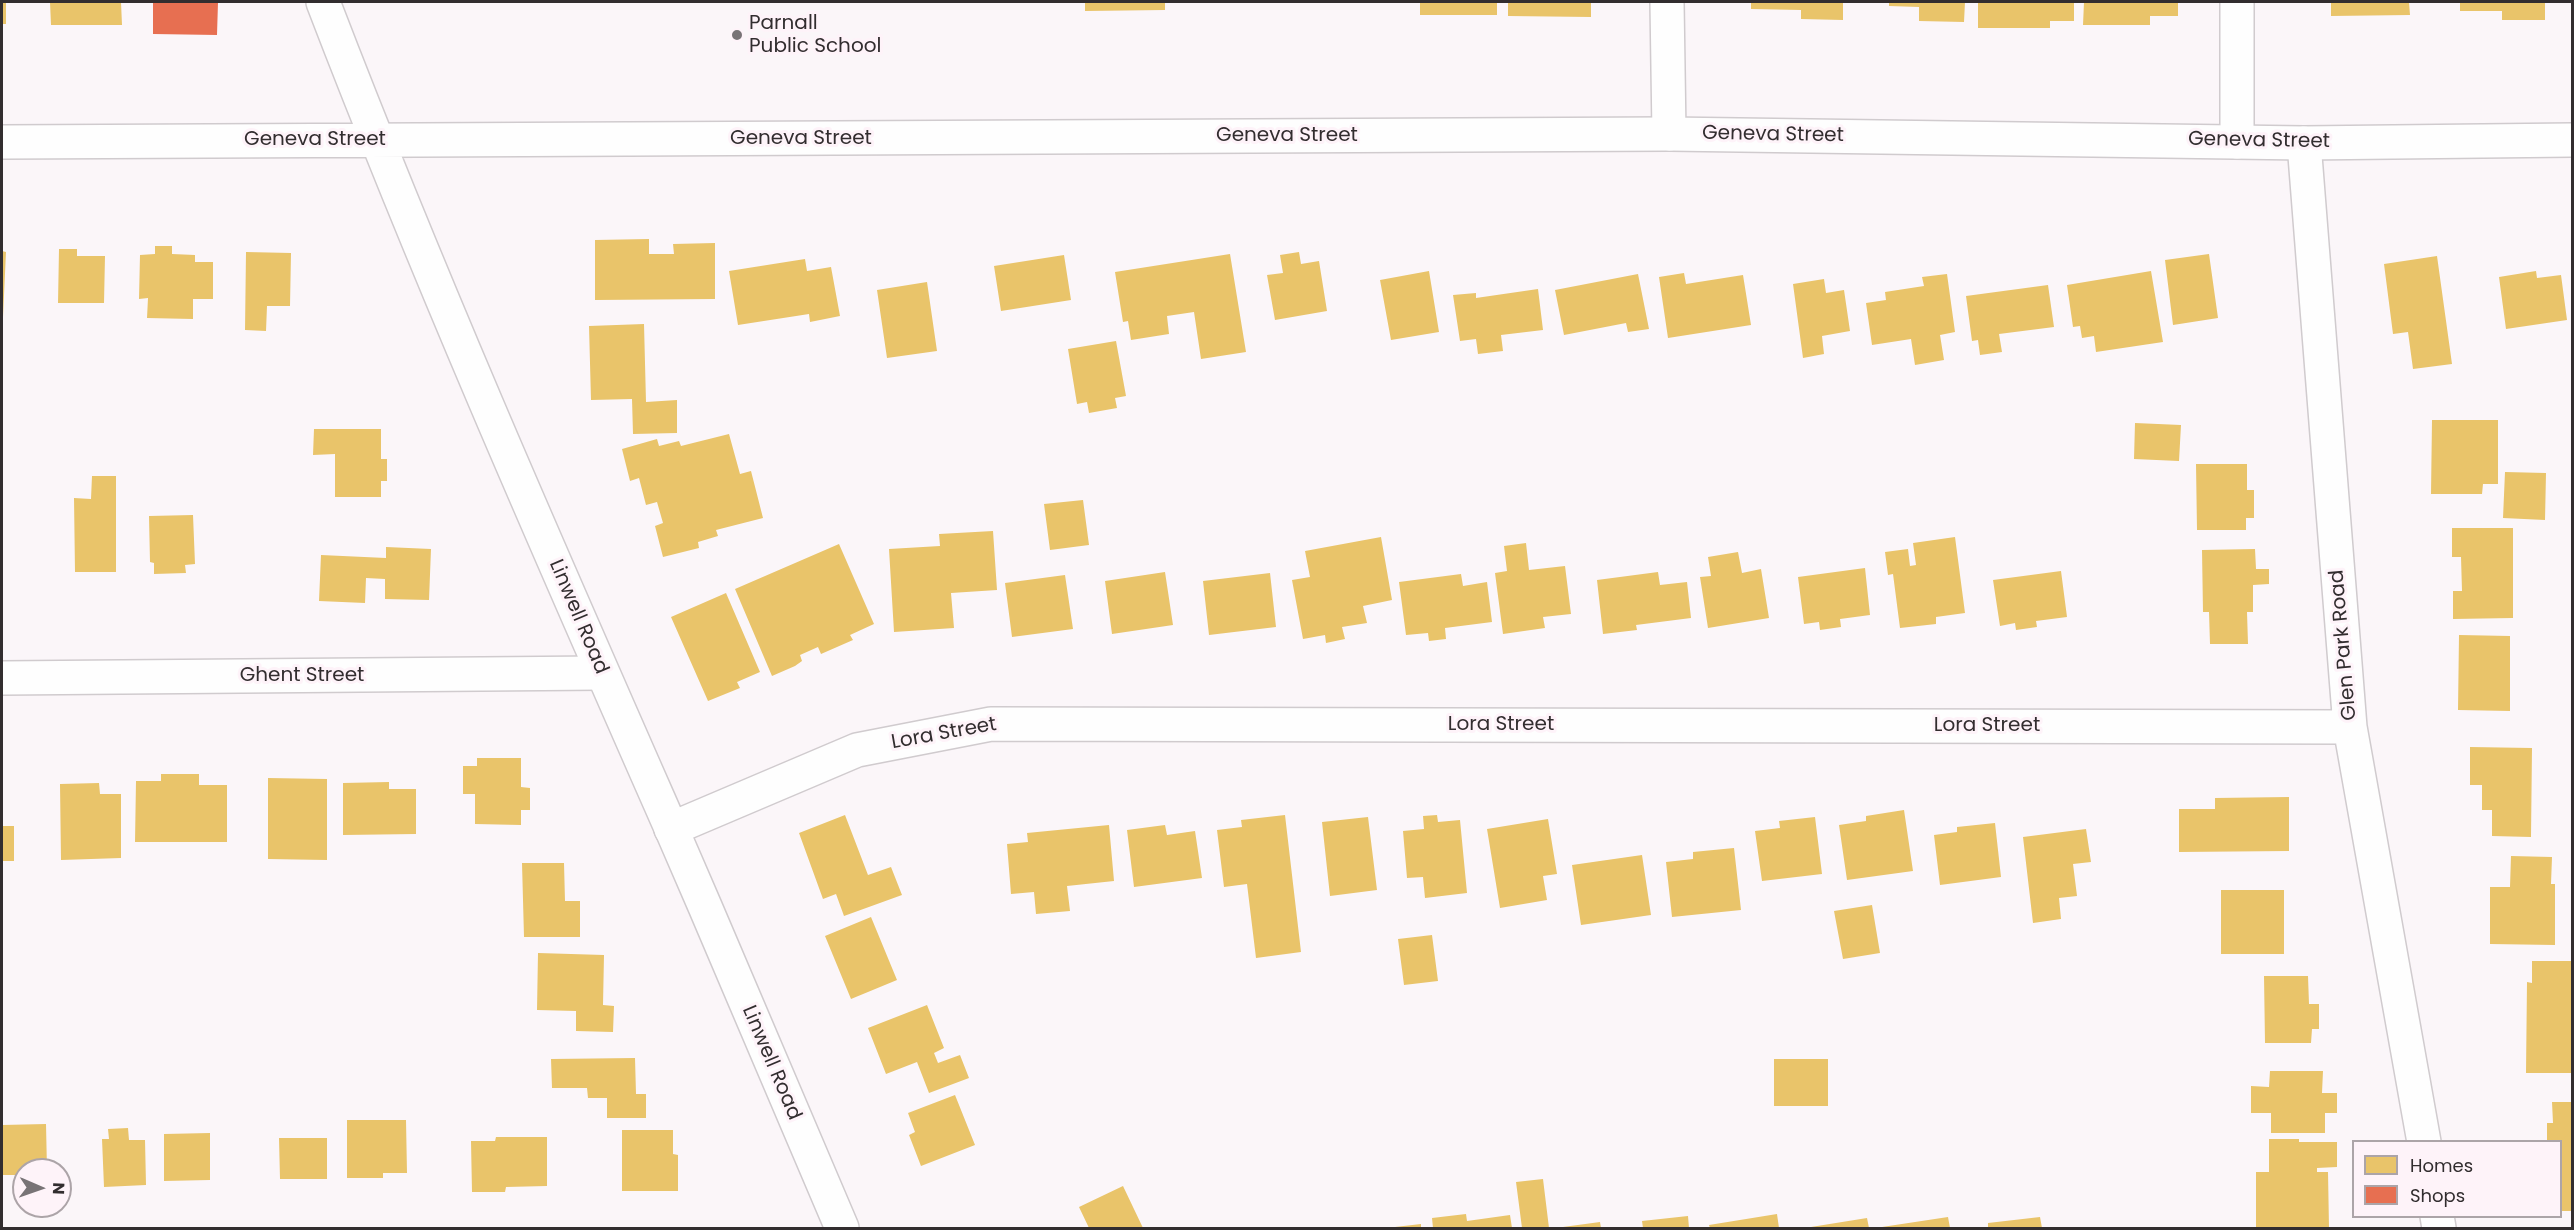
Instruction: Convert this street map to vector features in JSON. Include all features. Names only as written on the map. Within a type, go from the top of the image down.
[{"type":"main road","name":"Linwell Road","points":[[323,2],[376,140],[602,673],[672,829],[842,1228]]},
{"type":"main road","points":[[1667,2],[1669,134]]},
{"type":"main road","points":[[2237,2],[2237,142]]},
{"type":"main road","name":"Geneva Street","points":[[2,142],[1669,134],[2237,142],[2572,140]]},
{"type":"main road","name":"Glen Park Road","points":[[2304,142],[2350,727],[2424,1140]]},
{"type":"main road","name":"Ghent Street","points":[[2,678],[602,673]]},
{"type":"main road","name":"Lora Street","points":[[672,829],[857,750],[991,724],[2350,727]]},
{"type":"building: Homes","points":[[2,2],[6,2],[6,24],[2,24]]},
{"type":"building: Homes","points":[[50,2],[121,2],[122,25],[51,25]]},
{"type":"building: Homes","points":[[1085,2],[1165,2],[1165,10],[1085,11]]},
{"type":"building: Homes","points":[[1420,2],[1497,2],[1497,15],[1420,15]]},
{"type":"building: Homes","points":[[1508,2],[1591,2],[1591,17],[1508,16]]},
{"type":"building: Homes","points":[[1751,2],[1843,2],[1843,20],[1801,19],[1801,10],[1751,9]]},
{"type":"building: Homes","points":[[1889,2],[1965,2],[1964,22],[1919,21],[1919,7],[1889,6]]},
{"type":"building: Homes","points":[[1978,2],[2074,2],[2074,21],[2050,21],[2050,28],[1978,28]]},
{"type":"building: Homes","points":[[2084,2],[2178,2],[2178,16],[2150,16],[2150,25],[2083,25]]},
{"type":"building: Homes","points":[[2331,2],[2409,2],[2410,15],[2331,16]]},
{"type":"building: Homes","points":[[2460,2],[2545,2],[2545,20],[2502,20],[2502,11],[2460,11]]},
{"type":"building: Homes","points":[[649,239],[649,254],[674,254],[673,244],[715,243],[715,299],[595,300],[595,240]]},
{"type":"building: Homes","points":[[155,246],[172,246],[172,254],[195,255],[195,262],[213,262],[213,299],[193,299],[193,319],[147,318],[148,298],[139,299],[140,255],[155,254]]},
{"type":"building: Homes","points":[[59,249],[77,249],[77,256],[105,256],[104,303],[58,303]]},
{"type":"building: Homes","points":[[2,251],[6,252],[3,317],[2,317]]},
{"type":"building: Homes","points":[[246,252],[291,253],[290,306],[267,306],[266,331],[245,330]]},
{"type":"building: Homes","points":[[1299,252],[1301,264],[1319,261],[1327,311],[1275,320],[1267,275],[1283,273],[1280,255]]},
{"type":"building: Homes","points":[[1230,254],[1246,352],[1201,359],[1194,312],[1167,316],[1169,334],[1131,340],[1128,321],[1123,322],[1115,272]]},
{"type":"building: Homes","points":[[2209,254],[2218,318],[2173,325],[2165,260]]},
{"type":"building: Homes","points":[[1064,255],[1071,300],[1001,311],[994,266]]},
{"type":"building: Homes","points":[[2437,256],[2452,364],[2413,369],[2408,332],[2393,334],[2384,264]]},
{"type":"building: Homes","points":[[805,259],[807,271],[831,267],[840,316],[810,322],[809,314],[738,325],[729,271]]},
{"type":"building: Homes","points":[[1429,271],[1439,332],[1391,340],[1380,280]]},
{"type":"building: Homes","points":[[2151,271],[2163,342],[2096,352],[2094,336],[2082,338],[2080,326],[2073,327],[2067,285]]},
{"type":"building: Homes","points":[[2536,271],[2537,278],[2561,275],[2567,320],[2506,329],[2499,277]]},
{"type":"building: Homes","points":[[1684,273],[1686,284],[1743,275],[1751,325],[1668,338],[1659,277]]},
{"type":"building: Homes","points":[[1638,274],[1649,329],[1628,332],[1626,323],[1564,335],[1555,290]]},
{"type":"building: Homes","points":[[1947,274],[1955,332],[1940,335],[1944,360],[1915,365],[1911,339],[1872,345],[1866,303],[1886,300],[1885,292],[1924,286],[1922,277]]},
{"type":"building: Homes","points":[[1824,279],[1826,293],[1844,290],[1850,331],[1822,336],[1824,354],[1803,358],[1793,284]]},
{"type":"building: Homes","points":[[927,282],[937,351],[887,358],[877,290]]},
{"type":"building: Homes","points":[[2048,285],[2054,327],[1999,334],[2002,352],[1980,355],[1978,340],[1972,341],[1966,296]]},
{"type":"building: Homes","points":[[1538,289],[1543,330],[1501,335],[1503,351],[1478,354],[1476,339],[1460,341],[1453,295],[1476,293],[1476,298]]},
{"type":"building: Homes","points":[[644,324],[646,402],[677,400],[677,433],[633,434],[632,399],[591,400],[589,326]]},
{"type":"building: Homes","points":[[1116,341],[1126,396],[1115,398],[1117,408],[1089,413],[1087,402],[1077,404],[1068,349]]},
{"type":"building: Homes","points":[[2432,420],[2498,420],[2498,484],[2483,484],[2482,494],[2431,494]]},
{"type":"building: Homes","points":[[2135,423],[2181,425],[2179,461],[2134,459]]},
{"type":"building: Homes","points":[[314,429],[381,429],[381,459],[387,459],[387,481],[381,481],[381,497],[335,497],[335,454],[313,455]]},
{"type":"building: Homes","points":[[729,434],[740,474],[751,471],[763,518],[716,530],[718,536],[698,542],[699,548],[663,557],[655,526],[663,523],[657,502],[646,505],[639,478],[630,481],[622,449],[657,439],[659,446],[679,441],[681,446]]},
{"type":"building: Homes","points":[[2196,464],[2247,464],[2247,490],[2254,490],[2254,518],[2246,518],[2246,530],[2197,530]]},
{"type":"building: Homes","points":[[2505,472],[2546,473],[2545,520],[2503,518]]},
{"type":"building: Homes","points":[[92,476],[116,476],[116,572],[75,572],[74,498],[91,499]]},
{"type":"building: Homes","points":[[1083,500],[1089,545],[1050,550],[1044,504]]},
{"type":"building: Homes","points":[[193,515],[195,564],[185,565],[186,573],[154,574],[154,563],[150,562],[149,516]]},
{"type":"building: Homes","points":[[2452,528],[2513,528],[2513,618],[2453,619],[2453,591],[2462,591],[2461,557],[2452,557]]},
{"type":"building: Homes","points":[[993,531],[997,590],[951,593],[954,628],[894,632],[889,549],[940,546],[939,534]]},
{"type":"building: Homes","points":[[1381,537],[1392,600],[1363,606],[1367,623],[1342,627],[1345,639],[1326,643],[1325,635],[1303,639],[1292,580],[1310,577],[1305,551]]},
{"type":"building: Homes","points":[[1955,537],[1965,613],[1936,617],[1936,624],[1900,628],[1893,574],[1888,575],[1885,552],[1908,549],[1910,566],[1916,565],[1913,543]]},
{"type":"building: Homes","points":[[1526,543],[1529,570],[1565,566],[1571,614],[1543,617],[1545,628],[1503,634],[1495,573],[1507,571],[1504,546]]},
{"type":"building: Homes","points":[[839,544],[874,624],[850,635],[853,640],[821,654],[818,647],[800,655],[802,661],[772,676],[735,589]]},
{"type":"building: Homes","points":[[386,547],[431,549],[429,600],[385,599],[385,579],[366,578],[365,603],[319,601],[321,555],[386,558]]},
{"type":"building: Homes","points":[[2255,549],[2256,569],[2269,569],[2269,584],[2253,585],[2253,612],[2247,612],[2248,644],[2210,644],[2209,612],[2203,612],[2202,550]]},
{"type":"building: Homes","points":[[1738,552],[1742,573],[1761,569],[1769,618],[1708,628],[1700,577],[1711,576],[1708,557]]},
{"type":"building: Homes","points":[[1865,568],[1870,615],[1840,619],[1841,627],[1820,630],[1819,622],[1804,624],[1798,577]]},
{"type":"building: Homes","points":[[2061,571],[2067,617],[2036,621],[2037,627],[2016,630],[2015,623],[2000,626],[1993,580]]},
{"type":"building: Homes","points":[[1165,572],[1173,625],[1112,634],[1105,581]]},
{"type":"building: Homes","points":[[1658,572],[1660,585],[1687,582],[1691,618],[1636,625],[1637,630],[1603,634],[1597,580]]},
{"type":"building: Homes","points":[[1270,573],[1276,627],[1209,635],[1203,581]]},
{"type":"building: Homes","points":[[1461,574],[1463,586],[1487,582],[1492,622],[1445,628],[1446,639],[1429,641],[1428,633],[1406,635],[1399,582]]},
{"type":"building: Homes","points":[[1065,575],[1073,629],[1012,637],[1005,583]]},
{"type":"building: Homes","points":[[726,593],[760,672],[737,682],[740,688],[708,701],[671,617]]},
{"type":"building: Homes","points":[[2459,635],[2510,636],[2510,711],[2458,710]]},
{"type":"building: Homes","points":[[2470,747],[2532,748],[2531,837],[2492,836],[2492,810],[2482,810],[2482,785],[2470,785]]},
{"type":"building: Homes","points":[[477,758],[521,758],[521,787],[530,788],[530,810],[521,810],[521,825],[475,824],[475,794],[463,794],[463,766],[477,766]]},
{"type":"building: Homes","points":[[161,774],[199,774],[199,785],[227,785],[227,842],[135,842],[136,781],[161,781]]},
{"type":"building: Homes","points":[[268,778],[327,779],[327,860],[268,859]]},
{"type":"building: Homes","points":[[389,782],[389,789],[416,789],[416,834],[343,835],[343,783]]},
{"type":"building: Homes","points":[[99,783],[100,794],[121,794],[121,858],[61,860],[60,784]]},
{"type":"building: Homes","points":[[2289,797],[2289,851],[2179,852],[2179,809],[2215,809],[2215,798]]},
{"type":"building: Homes","points":[[1904,810],[1913,871],[1847,880],[1839,825],[1866,821],[1866,816]]},
{"type":"building: Homes","points":[[845,815],[868,875],[891,867],[902,895],[844,916],[836,894],[823,899],[799,833]]},
{"type":"building: Homes","points":[[1285,815],[1301,952],[1256,958],[1247,884],[1224,887],[1217,830],[1242,827],[1241,820]]},
{"type":"building: Homes","points":[[1437,815],[1438,822],[1460,820],[1467,893],[1425,898],[1423,877],[1407,878],[1403,831],[1424,829],[1423,816]]},
{"type":"building: Homes","points":[[1368,817],[1377,890],[1330,896],[1322,822]]},
{"type":"building: Homes","points":[[1815,817],[1822,874],[1762,881],[1755,831],[1780,828],[1779,821]]},
{"type":"building: Homes","points":[[1548,819],[1557,874],[1543,876],[1547,900],[1500,908],[1487,829]]},
{"type":"building: Homes","points":[[1995,823],[2001,877],[1940,885],[1934,835],[1957,832],[1957,827]]},
{"type":"building: Homes","points":[[1109,825],[1114,881],[1067,886],[1070,911],[1036,914],[1034,892],[1011,894],[1007,844],[1028,842],[1027,833]]},
{"type":"building: Homes","points":[[1165,825],[1167,835],[1195,831],[1202,878],[1134,887],[1127,830]]},
{"type":"building: Homes","points":[[2,826],[14,826],[14,861],[2,861]]},
{"type":"building: Homes","points":[[2086,829],[2091,862],[2073,864],[2077,896],[2059,898],[2061,919],[2033,923],[2023,837]]},
{"type":"building: Homes","points":[[1734,848],[1741,910],[1672,917],[1666,862],[1693,859],[1693,852]]},
{"type":"building: Homes","points":[[1642,855],[1651,915],[1581,925],[1572,865]]},
{"type":"building: Homes","points":[[2511,856],[2552,857],[2551,884],[2555,884],[2555,945],[2490,944],[2490,887],[2510,887]]},
{"type":"building: Homes","points":[[522,863],[564,863],[565,901],[580,901],[580,937],[524,937]]},
{"type":"building: Homes","points":[[2221,890],[2284,890],[2284,954],[2221,954]]},
{"type":"building: Homes","points":[[1872,905],[1880,953],[1843,959],[1834,911]]},
{"type":"building: Homes","points":[[871,917],[897,980],[851,999],[825,936]]},
{"type":"building: Homes","points":[[1432,935],[1438,981],[1404,985],[1398,939]]},
{"type":"building: Homes","points":[[538,953],[604,955],[603,1005],[614,1006],[613,1032],[576,1031],[576,1011],[537,1010]]},
{"type":"building: Homes","points":[[2532,961],[2572,961],[2572,1073],[2526,1073],[2527,982],[2532,983]]},
{"type":"building: Homes","points":[[2264,976],[2308,976],[2309,1004],[2319,1004],[2319,1029],[2312,1029],[2311,1043],[2265,1043]]},
{"type":"building: Homes","points":[[927,1005],[944,1048],[934,1053],[938,1063],[960,1055],[969,1078],[929,1093],[917,1062],[886,1074],[868,1028]]},
{"type":"building: Homes","points":[[635,1058],[636,1094],[646,1094],[646,1118],[607,1118],[607,1098],[588,1098],[587,1088],[552,1088],[551,1059]]},
{"type":"building: Homes","points":[[1774,1059],[1828,1059],[1828,1106],[1774,1106]]},
{"type":"building: Homes","points":[[2270,1071],[2323,1071],[2322,1093],[2337,1093],[2337,1113],[2325,1113],[2325,1133],[2271,1133],[2271,1113],[2251,1113],[2251,1086],[2269,1087]]},
{"type":"building: Homes","points":[[955,1095],[975,1145],[921,1166],[909,1135],[915,1132],[908,1113]]},
{"type":"building: Homes","points":[[2552,1102],[2572,1102],[2572,1211],[2562,1211],[2562,1140],[2547,1140],[2547,1123],[2553,1123]]},
{"type":"building: Homes","points":[[347,1120],[406,1120],[407,1173],[383,1173],[383,1178],[347,1178]]},
{"type":"building: Homes","points":[[46,1124],[47,1158],[12,1158],[12,1175],[2,1175],[2,1125]]},
{"type":"building: Homes","points":[[128,1128],[129,1140],[145,1140],[146,1185],[104,1187],[102,1139],[109,1139],[108,1129]]},
{"type":"building: Homes","points":[[622,1130],[673,1130],[673,1154],[678,1155],[678,1191],[622,1191]]},
{"type":"building: Homes","points":[[210,1133],[210,1180],[164,1181],[164,1134]]},
{"type":"building: Homes","points":[[496,1137],[547,1137],[547,1186],[506,1187],[505,1192],[472,1192],[471,1141],[495,1141]]},
{"type":"building: Homes","points":[[279,1138],[327,1138],[327,1179],[280,1179]]},
{"type":"building: Homes","points":[[2269,1139],[2337,1142],[2337,1167],[2317,1168],[2317,1172],[2328,1172],[2329,1228],[2256,1228],[2256,1172],[2269,1172]]},
{"type":"building: Homes","points":[[1543,1179],[1549,1228],[1522,1228],[1516,1182]]},
{"type":"building: Homes","points":[[1123,1186],[1143,1228],[1089,1228],[1079,1207]]},
{"type":"building: Homes","points":[[1466,1214],[1467,1221],[1510,1215],[1512,1228],[1433,1228],[1432,1218]]},
{"type":"building: Homes","points":[[1777,1214],[1779,1228],[1710,1228],[1709,1225]]},
{"type":"building: Homes","points":[[1688,1216],[1689,1228],[1643,1228],[1642,1221]]},
{"type":"building: Homes","points":[[1948,1217],[1950,1228],[1882,1228],[1882,1227]]},
{"type":"building: Homes","points":[[2040,1217],[2042,1228],[1988,1228],[1988,1223]]},
{"type":"building: Homes","points":[[1867,1218],[1869,1228],[1811,1228],[1811,1227]]},
{"type":"building: Homes","points":[[1600,1222],[1601,1228],[1563,1227]]},
{"type":"building: Homes","points":[[1421,1224],[1421,1228],[1395,1228],[1395,1227]]},
{"type":"building: Shops","points":[[153,2],[218,2],[217,35],[153,34]]},
{"type":"place","name":"Parnall Public School","points":[[737,35]]}]
